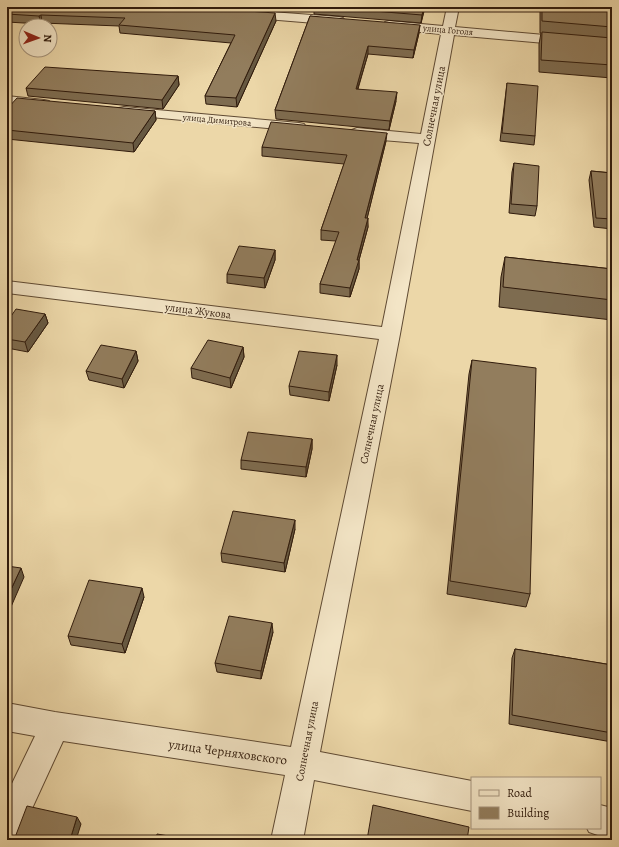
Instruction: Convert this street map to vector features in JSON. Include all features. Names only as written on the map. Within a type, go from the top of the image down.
[{"type":"street","name":"Солнечная улица","points":[[287,840],[390,334],[453,7]]},
{"type":"street","points":[[235,13],[354,22]]},
{"type":"street","name":"улица Гоголя","points":[[377,24],[612,45]]},
{"type":"street","points":[[7,100],[55,105]]},
{"type":"street","name":"улица Димитрова","points":[[110,110],[317,129]]},
{"type":"street","points":[[341,131],[428,139]]},
{"type":"street","name":"улица Жукова","points":[[7,287],[390,334]]},
{"type":"street","name":"улица Черняховского","points":[[7,717],[55,726],[302,763],[471,796]]},
{"type":"street","points":[[7,828],[55,726]]},
{"type":"street","points":[[601,821],[612,824]]},
{"type":"building","points":[[7,7],[193,7],[275,13],[236,98],[205,96],[235,35],[119,25],[125,18],[7,14]]},
{"type":"building","points":[[325,7],[424,7],[422,15]]},
{"type":"building","points":[[542,7],[612,7],[612,27],[542,21]]},
{"type":"building","points":[[310,16],[420,25],[414,50],[368,46],[356,89],[397,92],[390,121],[275,110]]},
{"type":"building","points":[[542,32],[612,38],[612,65],[541,60]]},
{"type":"building","points":[[45,67],[178,76],[162,100],[26,88]]},
{"type":"building","points":[[507,83],[538,86],[535,136],[502,133]]},
{"type":"building","points":[[17,98],[155,111],[133,143],[7,130],[7,109]]},
{"type":"building","points":[[271,122],[387,133],[365,218],[368,218],[357,260],[359,260],[350,288],[320,284],[339,232],[321,230],[347,155],[262,147]]},
{"type":"building","points":[[514,163],[539,166],[537,206],[511,204]]},
{"type":"building","points":[[591,171],[612,173],[612,219],[596,218]]},
{"type":"building","points":[[239,246],[275,250],[264,278],[227,274]]},
{"type":"building","points":[[505,257],[612,269],[612,300],[503,287]]},
{"type":"building","points":[[16,309],[45,314],[25,342],[7,339],[7,322]]},
{"type":"building","points":[[208,340],[243,347],[230,378],[191,368]]},
{"type":"building","points":[[101,345],[136,351],[122,379],[86,371]]},
{"type":"building","points":[[299,351],[337,355],[329,392],[289,386]]},
{"type":"building","points":[[472,360],[536,368],[530,594],[450,581]]},
{"type":"building","points":[[248,432],[312,439],[306,467],[241,460]]},
{"type":"building","points":[[233,511],[295,520],[284,563],[221,553]]},
{"type":"building","points":[[7,566],[21,568],[7,598]]},
{"type":"building","points":[[89,580],[142,588],[122,644],[68,636]]},
{"type":"building","points":[[229,616],[272,623],[261,671],[215,663]]},
{"type":"building","points":[[515,649],[612,665],[612,733],[512,715]]},
{"type":"building","points":[[373,805],[469,827],[467,840],[367,840]]},
{"type":"building","points":[[27,806],[77,817],[70,840],[14,840]]},
{"type":"building","points":[[157,834],[192,840],[156,840]]}]
